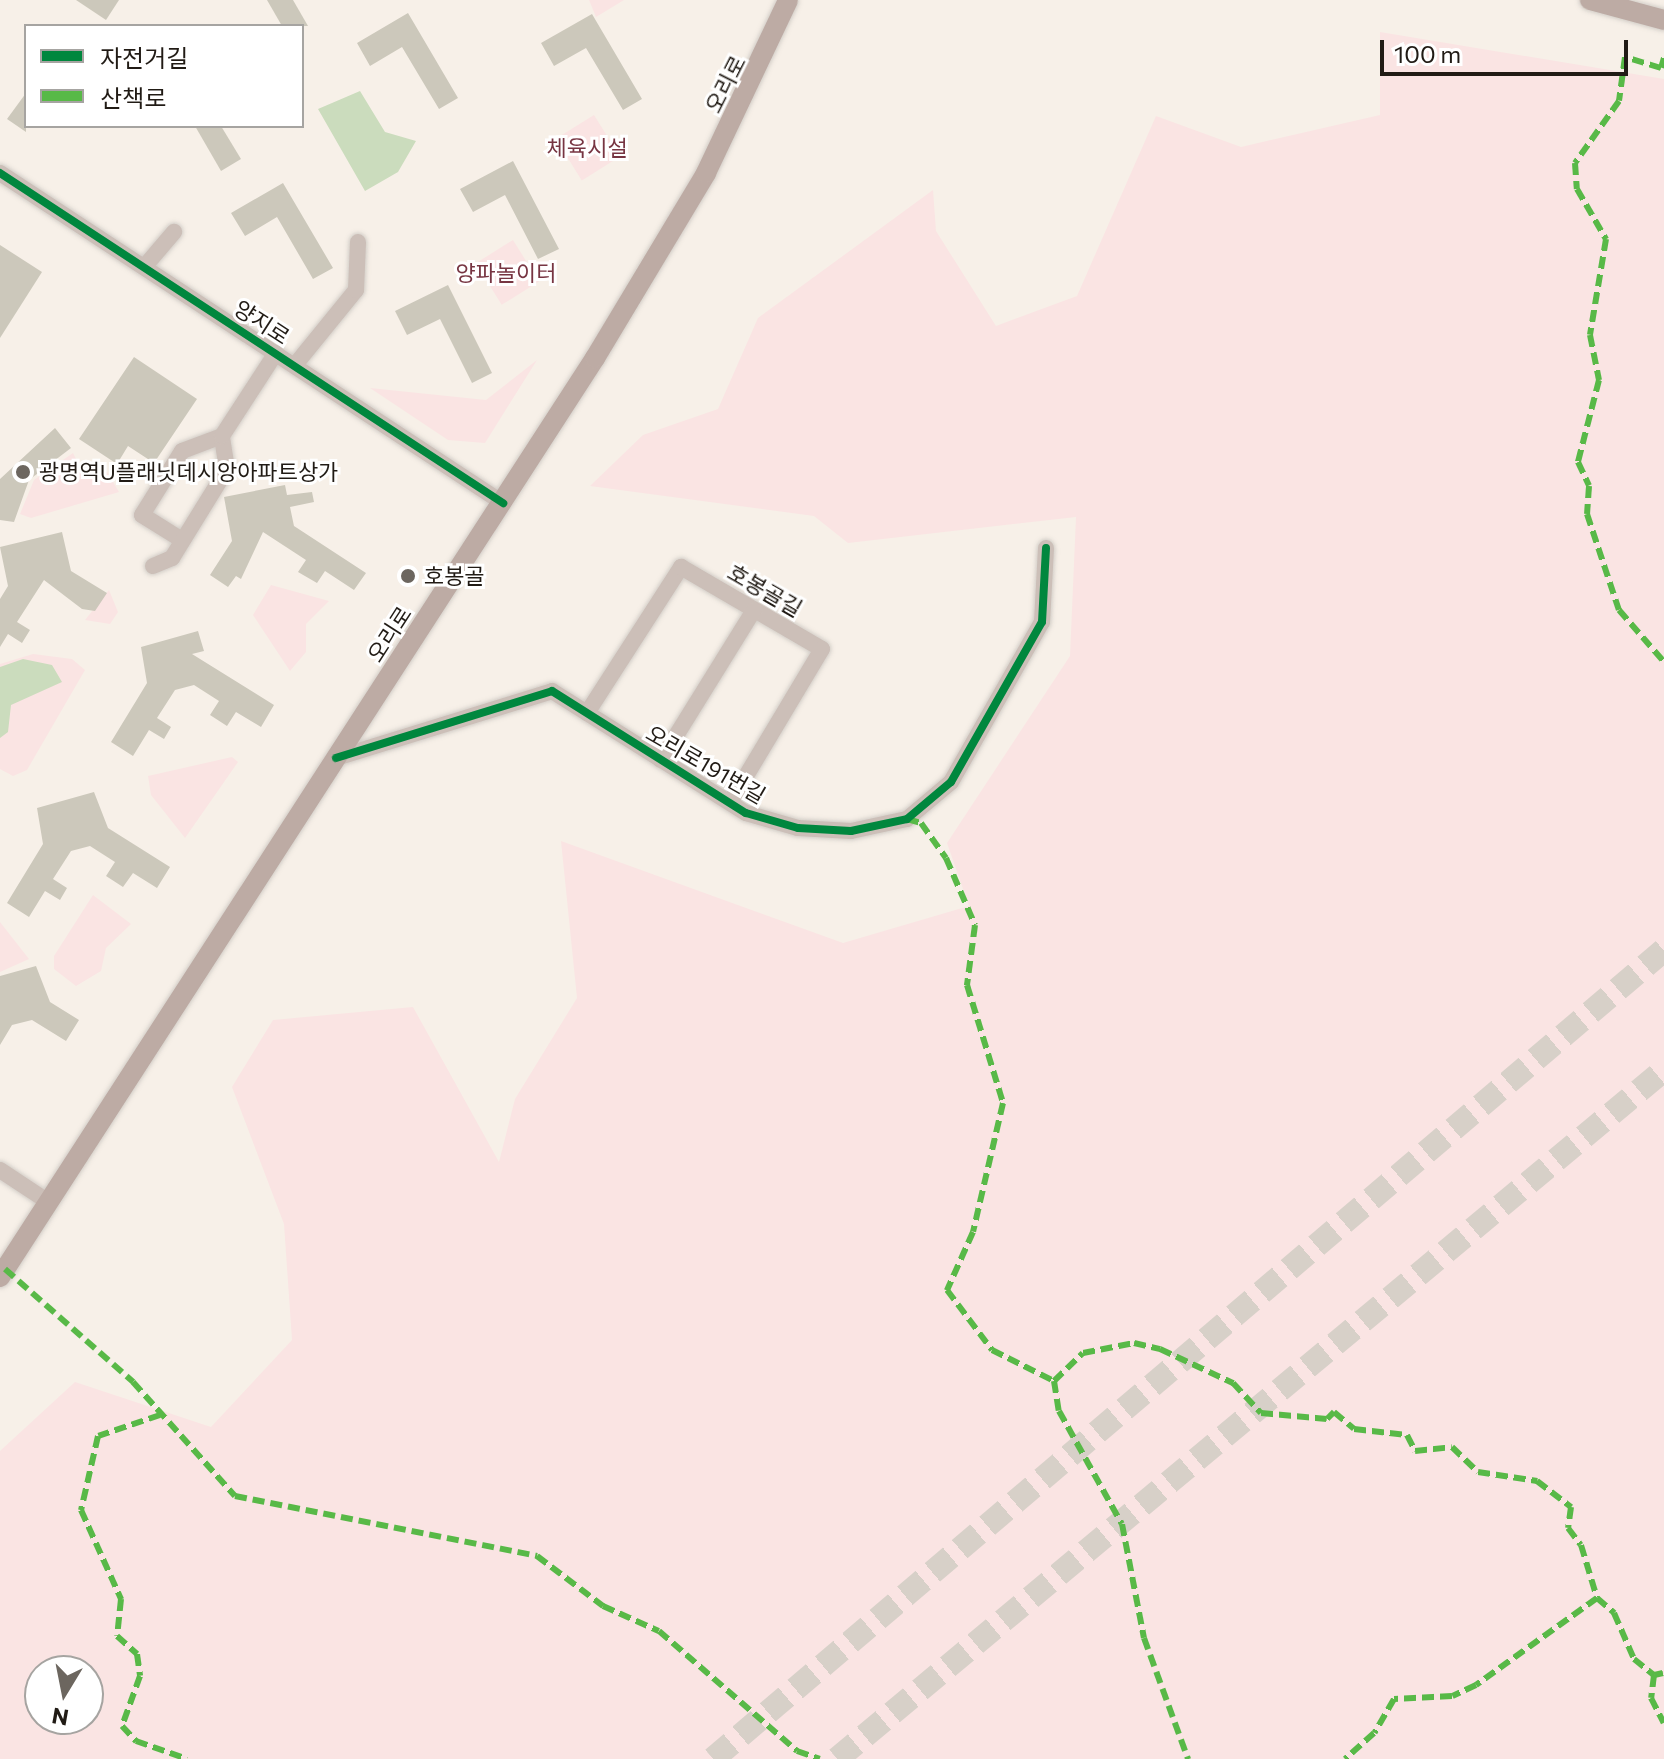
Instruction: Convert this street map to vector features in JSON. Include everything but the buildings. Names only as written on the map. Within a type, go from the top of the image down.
[{"type":"main road","name":"오리로","points":[[0,1277],[503,503],[706,173],[788,0]]},
{"type":"main road","points":[[1590,0],[1664,20]]},
{"type":"street","name":"양지로","points":[[0,173],[503,503]]},
{"type":"street","points":[[145,266],[174,232]]},
{"type":"street","points":[[295,365],[356,290],[358,242]]},
{"type":"street","points":[[182,540],[142,515],[182,451],[222,436],[276,353]]},
{"type":"street","points":[[153,566],[172,558],[227,469],[222,436]]},
{"type":"street","name":"오리로191번길","points":[[336,758],[552,691],[730,803],[798,828],[851,831],[913,817],[951,782],[1042,622],[1046,548]]},
{"type":"street","name":"호봉골길","points":[[587,713],[681,567],[822,649],[730,803]]},
{"type":"street","points":[[661,760],[754,610]]},
{"type":"street","points":[[0,1170],[47,1201]]},
{"type":"green space","points":[[589,0],[624,0],[596,17]]},
{"type":"green space","points":[[1380,32],[1664,79],[1664,1759],[0,1759],[0,1451],[75,1382],[211,1427],[292,1340],[284,1224],[232,1087],[273,1020],[413,1007],[499,1162],[515,1099],[577,998],[561,841],[843,943],[969,906],[947,843],[1070,656],[1076,517],[848,543],[814,516],[590,486],[643,435],[718,409],[758,318],[933,190],[936,231],[996,326],[1077,296],[1156,116],[1241,147],[1380,115]]},
{"type":"green space","name":"체육시설","points":[[594,115],[620,157],[582,180],[556,139]]},
{"type":"green space","name":"양파놀이터","points":[[513,240],[539,282],[502,305],[476,263]]},
{"type":"green space","points":[[537,360],[485,443],[448,440],[370,388],[486,400]]},
{"type":"green space","points":[[73,453],[78,463],[107,472],[119,492],[31,518],[20,514],[34,480]]},
{"type":"green space","points":[[271,585],[329,601],[306,624],[306,652],[290,671],[253,615]]},
{"type":"green space","points":[[109,590],[118,612],[110,624],[85,620]]},
{"type":"green space","points":[[33,654],[72,659],[85,670],[27,770],[13,776],[0,769],[0,664]]},
{"type":"green space","points":[[232,757],[238,762],[185,838],[151,795],[148,776]]},
{"type":"green space","points":[[93,895],[131,924],[106,948],[101,971],[76,986],[54,969],[54,956]]},
{"type":"green space","points":[[0,922],[29,959],[0,972]]},
{"type":"shaded area","points":[[360,91],[385,132],[416,141],[398,172],[365,191],[318,109]]},
{"type":"shaded area","points":[[23,659],[52,665],[62,682],[11,705],[8,732],[0,738],[0,667]]},
{"type":"tunnel","points":[[713,1759],[1664,950]]},
{"type":"tunnel","points":[[837,1759],[1664,1070]]},
{"type":"marked path","points":[[1664,58],[1661,68],[1625,57],[1619,101],[1575,163],[1577,189],[1606,239],[1590,335],[1599,380],[1578,462],[1589,486],[1587,514],[1619,610],[1664,662]]},
{"type":"marked path","points":[[907,819],[921,823],[946,858],[975,925],[967,985],[1003,1103],[973,1232],[947,1290],[992,1350],[1054,1381],[1083,1353],[1134,1343],[1160,1349],[1233,1383],[1261,1413],[1327,1419],[1334,1412],[1354,1429],[1407,1435],[1415,1451],[1452,1447],[1478,1472],[1537,1481],[1571,1507],[1568,1528],[1581,1545],[1597,1598],[1476,1685],[1452,1696],[1394,1699],[1374,1733],[1345,1759]]},
{"type":"marked path","points":[[5,1269],[133,1382],[235,1496],[537,1556],[603,1606],[659,1631],[797,1751],[820,1759]]},
{"type":"marked path","points":[[1054,1381],[1059,1411],[1122,1524],[1144,1638],[1188,1759]]},
{"type":"marked path","points":[[160,1415],[98,1436],[81,1510],[121,1599],[117,1636],[137,1654],[140,1676],[122,1726],[136,1741],[187,1759]]},
{"type":"marked path","points":[[1597,1598],[1614,1613],[1634,1659],[1654,1675]]},
{"type":"marked path","points":[[1663,1673],[1654,1675],[1651,1698],[1664,1723]]},
{"type":"cycle path","points":[[0,173],[503,503]]},
{"type":"cycle path","points":[[336,758],[552,691],[746,813],[798,828],[851,831],[907,819],[951,782],[1042,622],[1046,548]]},
{"type":"place","name":"광명역U플래닛데시앙아파트상가","points":[[23,472]]},
{"type":"place","name":"호봉골","points":[[408,576]]}]
